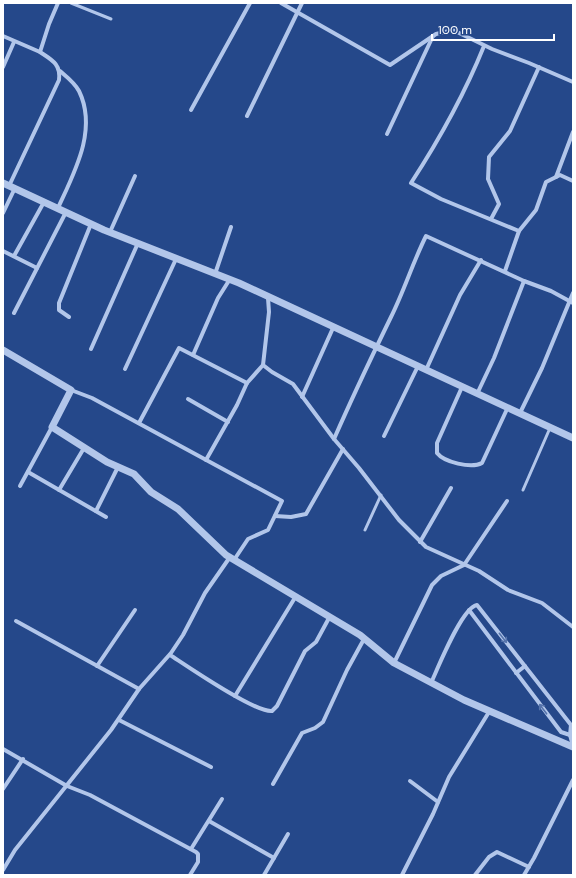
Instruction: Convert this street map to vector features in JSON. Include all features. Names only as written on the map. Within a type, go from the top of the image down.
[{"type":"street","points":[[40,52],[49,24],[58,3]]},
{"type":"street","points":[[191,110],[250,3]]},
{"type":"street","points":[[281,3],[390,65],[433,36],[453,30],[484,46],[573,82]]},
{"type":"street","points":[[247,116],[302,3]]},
{"type":"street","points":[[3,36],[40,52],[54,61],[60,71],[73,82],[80,91],[85,121],[79,162],[58,208]]},
{"type":"street","points":[[387,134],[433,36]]},
{"type":"street","points":[[3,67],[14,42]]},
{"type":"street","points":[[484,46],[476,67],[447,122],[411,183],[441,199],[519,231]]},
{"type":"street","points":[[491,219],[499,204],[488,179],[489,157],[510,131],[539,67]]},
{"type":"street","points":[[3,213],[9,186],[56,87],[60,71]]},
{"type":"street","points":[[556,177],[573,132]]},
{"type":"street","points":[[505,271],[519,231],[536,210],[546,182],[560,175],[573,181]]},
{"type":"street","points":[[110,232],[136,176]]},
{"type":"street","points":[[9,186],[110,232],[215,275],[230,279],[333,328],[508,407],[550,428],[573,437]]},
{"type":"street","points":[[14,256],[44,202]]},
{"type":"street","points":[[14,313],[66,212]]},
{"type":"street","points":[[69,317],[59,310],[59,304],[92,224]]},
{"type":"street","points":[[215,275],[231,227]]},
{"type":"street","points":[[334,439],[375,347],[392,316],[426,236],[524,281],[551,291],[571,302]]},
{"type":"street","points":[[91,350],[138,243]]},
{"type":"street","points":[[3,257],[4,251],[37,268]]},
{"type":"street","points":[[125,369],[176,259]]},
{"type":"street","points":[[426,370],[460,295],[481,260]]},
{"type":"street","points":[[193,356],[218,298],[230,279]]},
{"type":"street","points":[[477,394],[494,358],[524,281]]},
{"type":"street","points":[[520,413],[542,368],[571,302],[573,293]]},
{"type":"street","points":[[206,460],[228,422],[247,383],[263,365],[269,312],[268,298]]},
{"type":"street","points":[[302,397],[333,328]]},
{"type":"street","points":[[139,423],[178,348],[247,383]]},
{"type":"street","points":[[3,350],[71,390],[92,398],[282,501],[268,530],[248,539],[232,559],[206,593],[170,655],[139,689],[118,720],[15,850],[3,870]]},
{"type":"street","points":[[263,365],[293,384],[334,439],[381,495],[399,520],[420,542],[426,547],[479,571],[508,590],[542,603],[573,627]]},
{"type":"street","points":[[384,436],[418,366]]},
{"type":"street","points":[[462,387],[437,443],[437,453],[446,459],[469,465],[482,463],[508,407]]},
{"type":"street","points":[[20,486],[71,390]]},
{"type":"street","points":[[188,399],[228,422]]},
{"type":"street","points":[[52,428],[84,448],[134,474],[151,492],[178,509],[232,559],[364,638],[394,663],[489,712],[573,747]]},
{"type":"street","points":[[59,490],[84,448]]},
{"type":"street","points":[[275,516],[291,517],[306,514],[343,449]]},
{"type":"street","points":[[96,512],[118,467]]},
{"type":"street","points":[[28,472],[106,517]]},
{"type":"street","points":[[420,542],[451,488]]},
{"type":"street","points":[[394,663],[432,585],[441,576],[464,565],[507,501]]},
{"type":"street","points":[[235,696],[296,596]]},
{"type":"street","points":[[431,682],[462,618],[474,605],[479,607],[571,725],[570,734],[573,747]]},
{"type":"street","points":[[97,666],[135,610]]},
{"type":"street","points":[[469,610],[561,732],[570,734]]},
{"type":"street","points":[[170,655],[235,696],[265,710],[275,709],[305,651],[316,642],[329,618]]},
{"type":"street","points":[[16,621],[139,689]]},
{"type":"street","points":[[274,784],[302,732],[315,728],[323,722],[347,670],[364,638]]},
{"type":"street","points":[[516,673],[525,666]]},
{"type":"street","points":[[402,875],[452,772],[489,712]]},
{"type":"street","points":[[118,720],[211,767]]},
{"type":"street","points":[[3,749],[23,759],[67,786],[90,795],[191,849],[199,856],[190,875]]},
{"type":"street","points":[[3,789],[23,759]]},
{"type":"street","points":[[524,875],[573,780]]},
{"type":"street","points":[[410,781],[438,802]]},
{"type":"street","points":[[191,849],[222,799]]},
{"type":"street","points":[[209,821],[274,858]]},
{"type":"street","points":[[264,875],[288,834]]},
{"type":"street","points":[[475,875],[489,857],[497,852],[529,867]]},
{"type":"lane","points":[[71,3],[111,19]]},
{"type":"lane","points":[[523,490],[550,428]]},
{"type":"lane","points":[[365,530],[381,495]]}]
